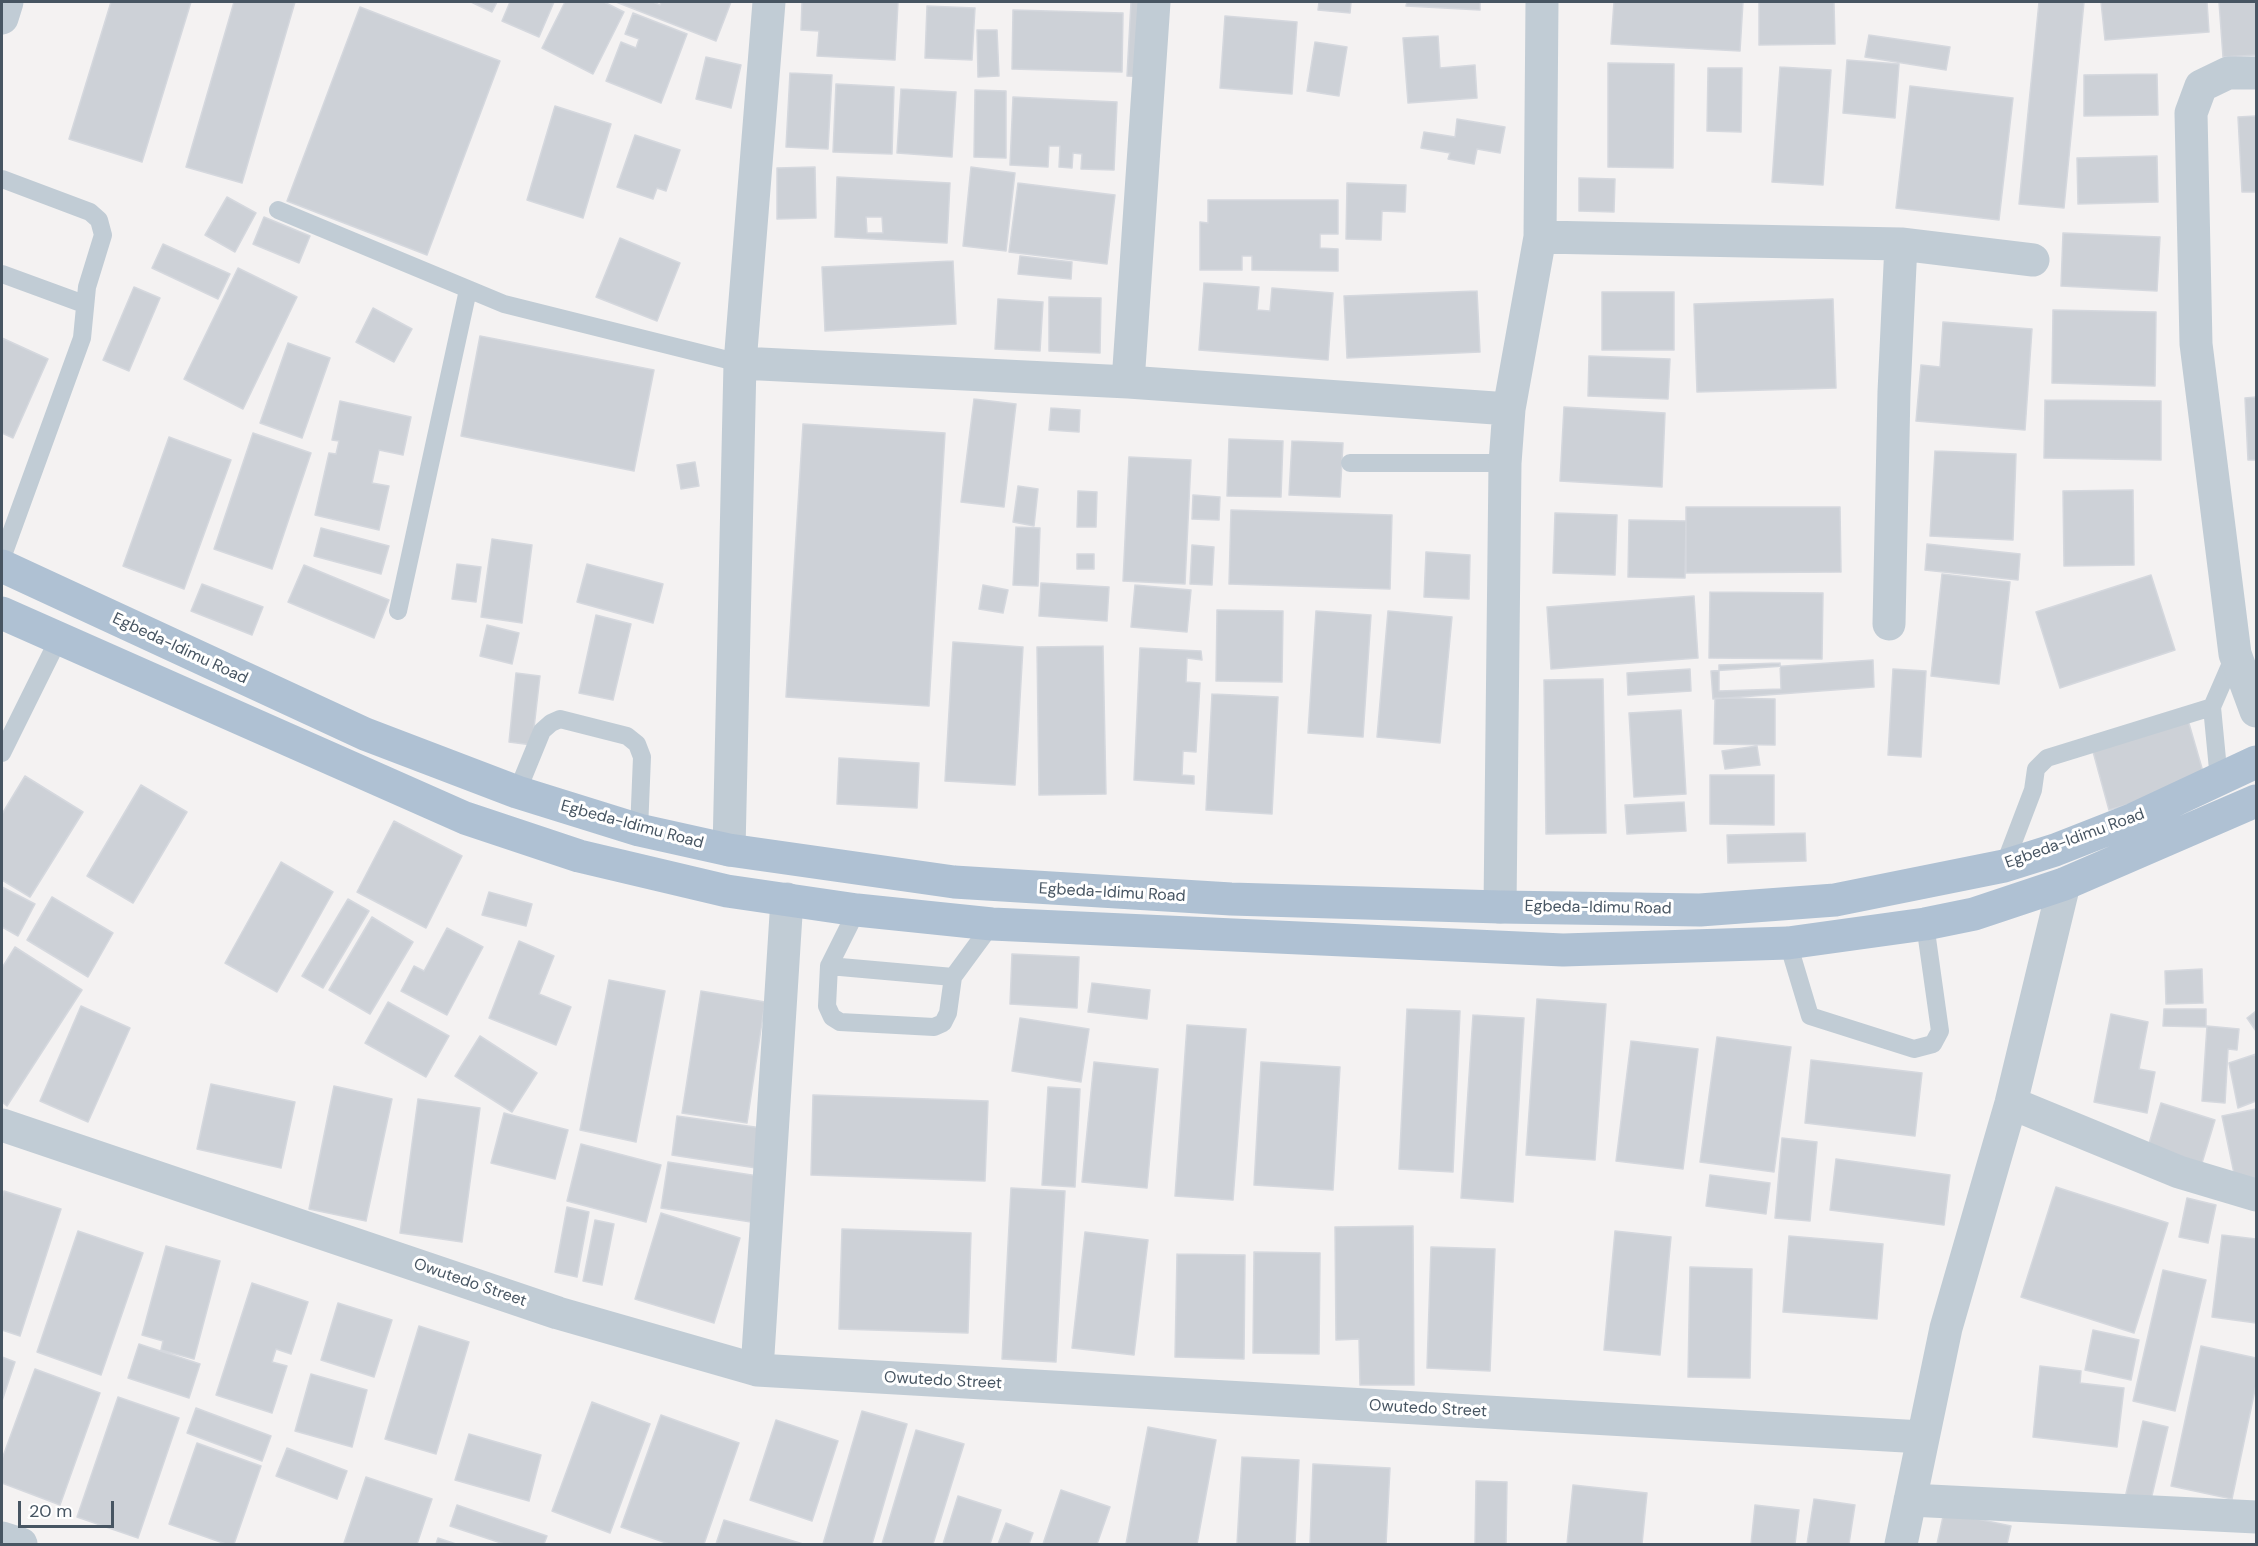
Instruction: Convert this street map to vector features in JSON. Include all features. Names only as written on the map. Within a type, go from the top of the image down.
[{"type":"main road","name":"Egbeda-Idimu Road","points":[[2,566],[365,734],[517,792],[639,830],[729,850],[954,882],[1231,900],[1500,907],[1700,910],[1835,900],[2004,866],[2055,850],[2134,819],[2256,762]]},
{"type":"main road","name":"Egbeda-Idimu Road","points":[[2,613],[465,818],[579,856],[727,891],[857,910],[992,924],[1563,950],[1788,943],[1925,924],[1974,914],[2064,884],[2256,801]]},
{"type":"street","points":[[2,18],[7,2]]},
{"type":"street","points":[[729,850],[740,363],[768,2]]},
{"type":"street","points":[[1128,382],[1154,2]]},
{"type":"street","points":[[1500,907],[1505,463],[1509,409],[1540,237],[1542,2]]},
{"type":"street","points":[[2256,72],[2228,73],[2201,86],[2191,113],[2196,344],[2235,654],[2256,711]]},
{"type":"street","points":[[1540,237],[1901,244],[2033,260]]},
{"type":"street","points":[[1889,624],[1894,392],[1901,244]]},
{"type":"street","points":[[740,363],[1128,382],[1509,409]]},
{"type":"street","points":[[1901,1545],[1946,1328],[2010,1103],[2064,884]]},
{"type":"street","points":[[757,1370],[787,899]]},
{"type":"street","points":[[2010,1103],[2179,1173],[2256,1195]]},
{"type":"street","name":"Owutedo Street","points":[[2,1125],[558,1313],[757,1370],[1922,1437]]},
{"type":"street","points":[[1910,1500],[2256,1518]]},
{"type":"street","points":[[2,1538],[21,1545]]},
{"type":"lane","points":[[2,179],[90,212],[99,220],[103,235],[84,304],[82,338],[2,558]]},
{"type":"lane","points":[[278,210],[504,304],[740,363]]},
{"type":"lane","points":[[2,274],[84,304]]},
{"type":"lane","points":[[398,611],[468,290]]},
{"type":"lane","points":[[1350,463],[1505,463]]},
{"type":"lane","points":[[2,753],[59,638]]},
{"type":"lane","points":[[2219,780],[2212,707],[2235,654]]},
{"type":"lane","points":[[2004,866],[2033,790],[2036,769],[2047,758],[2212,707]]},
{"type":"lane","points":[[517,792],[542,731],[551,723],[560,719],[627,736],[637,744],[642,758],[639,830]]},
{"type":"lane","points":[[857,910],[829,966],[826,1006],[832,1017],[840,1022],[934,1027],[944,1023],[948,1013],[953,977],[992,924]]},
{"type":"lane","points":[[1788,943],[1810,1016],[1914,1048],[1933,1044],[1940,1031],[1925,924]]},
{"type":"lane","points":[[829,966],[953,977]]},
{"type":"building","points":[[111,2],[191,2],[142,162],[69,139]]},
{"type":"building","points":[[234,2],[295,2],[242,183],[186,167]]},
{"type":"building","points":[[471,2],[497,2],[492,12]]},
{"type":"building","points":[[510,2],[554,2],[539,37],[502,21]]},
{"type":"building","points":[[565,2],[604,2],[624,12],[593,74],[542,48]]},
{"type":"building","points":[[616,2],[653,2],[660,5],[661,2],[731,2],[716,41]]},
{"type":"building","points":[[802,2],[898,2],[895,60],[817,56],[819,31],[801,30]]},
{"type":"building","points":[[1131,2],[1150,2],[1147,77],[1127,76]]},
{"type":"building","points":[[1319,2],[1351,2],[1350,13],[1318,10]]},
{"type":"building","points":[[1407,2],[1480,2],[1480,10],[1406,6]]},
{"type":"building","points":[[1614,2],[1743,2],[1740,51],[1611,44]]},
{"type":"building","points":[[1759,2],[1834,2],[1835,44],[1759,45]]},
{"type":"building","points":[[2039,2],[2084,2],[2064,208],[2019,204]]},
{"type":"building","points":[[2101,2],[2207,2],[2209,32],[2105,40]]},
{"type":"building","points":[[2219,2],[2256,2],[2256,55],[2223,57]]},
{"type":"building","points":[[927,6],[975,8],[972,60],[925,58]]},
{"type":"building","points":[[360,7],[500,61],[427,255],[287,201]]},
{"type":"building","points":[[1013,10],[1123,13],[1122,72],[1012,69]]},
{"type":"building","points":[[633,13],[687,34],[661,103],[606,81],[621,42],[636,48],[639,39],[625,34]]},
{"type":"building","points":[[1225,16],[1297,22],[1292,94],[1220,88]]},
{"type":"building","points":[[977,30],[997,30],[999,76],[978,77]]},
{"type":"building","points":[[1869,35],[1950,47],[1946,70],[1865,57]]},
{"type":"building","points":[[1438,36],[1440,68],[1475,65],[1477,98],[1408,103],[1403,38]]},
{"type":"building","points":[[1315,42],[1347,47],[1339,96],[1307,91]]},
{"type":"building","points":[[706,57],[741,65],[731,108],[696,99]]},
{"type":"building","points":[[1847,60],[1899,64],[1895,118],[1843,113]]},
{"type":"building","points":[[1608,63],[1674,64],[1673,168],[1608,167]]},
{"type":"building","points":[[1780,67],[1831,70],[1823,185],[1772,182]]},
{"type":"building","points":[[1708,68],[1742,68],[1741,132],[1707,131]]},
{"type":"building","points":[[790,73],[832,75],[828,149],[786,147]]},
{"type":"building","points":[[2157,74],[2158,115],[2084,116],[2084,75]]},
{"type":"building","points":[[836,84],[894,87],[892,154],[833,152]]},
{"type":"building","points":[[1910,86],[2013,98],[1999,220],[1896,208]]},
{"type":"building","points":[[901,89],[956,92],[952,157],[897,153]]},
{"type":"building","points":[[975,90],[1006,91],[1006,158],[974,157]]},
{"type":"building","points":[[1013,97],[1117,102],[1114,170],[1081,169],[1082,154],[1073,153],[1072,168],[1059,167],[1060,146],[1049,146],[1048,167],[1010,165]]},
{"type":"building","points":[[555,106],[611,124],[583,218],[527,200]]},
{"type":"building","points":[[2256,116],[2256,192],[2242,192],[2238,117]]},
{"type":"building","points":[[1457,119],[1505,127],[1500,153],[1477,149],[1474,164],[1448,159],[1450,153],[1421,148],[1424,132],[1455,137]]},
{"type":"building","points":[[635,135],[680,150],[666,191],[657,188],[653,199],[617,187]]},
{"type":"building","points":[[2157,156],[2158,202],[2078,204],[2077,158]]},
{"type":"building","points":[[815,167],[816,218],[777,219],[777,168]]},
{"type":"building","points":[[971,167],[1015,173],[1006,251],[963,246]]},
{"type":"building","points":[[837,177],[950,183],[947,243],[835,237]],"holes":[[[866,217],[882,217],[883,233],[867,233]]]},
{"type":"building","points":[[1579,178],[1615,179],[1614,212],[1579,211]]},
{"type":"building","points":[[1018,183],[1115,195],[1107,264],[1009,252]]},
{"type":"building","points":[[1347,183],[1406,185],[1405,212],[1382,211],[1381,240],[1346,239]]},
{"type":"building","points":[[227,197],[256,213],[235,252],[205,235]]},
{"type":"building","points":[[1208,200],[1338,200],[1338,234],[1320,234],[1320,248],[1338,249],[1338,271],[1252,270],[1252,256],[1242,256],[1242,270],[1200,270],[1200,222],[1208,223]]},
{"type":"building","points":[[264,217],[310,236],[299,263],[253,244]]},
{"type":"building","points":[[2063,233],[2160,237],[2157,291],[2061,286]]},
{"type":"building","points":[[620,238],[680,263],[657,321],[596,297]]},
{"type":"building","points":[[163,244],[230,274],[218,299],[152,268]]},
{"type":"building","points":[[1020,256],[1072,262],[1071,279],[1018,274]]},
{"type":"building","points":[[953,261],[956,324],[825,331],[822,267]]},
{"type":"building","points":[[238,268],[297,297],[243,409],[184,379]]},
{"type":"building","points":[[1204,283],[1259,287],[1257,310],[1270,311],[1272,288],[1333,293],[1328,360],[1199,350]]},
{"type":"building","points":[[134,287],[160,298],[129,371],[103,360]]},
{"type":"building","points":[[1477,291],[1480,352],[1347,358],[1344,296]]},
{"type":"building","points":[[1602,292],[1674,292],[1674,350],[1602,350]]},
{"type":"building","points":[[1049,297],[1101,298],[1100,353],[1049,351]]},
{"type":"building","points":[[998,299],[1043,302],[1040,351],[995,349]]},
{"type":"building","points":[[1833,299],[1836,388],[1697,392],[1694,304]]},
{"type":"building","points":[[373,308],[412,329],[394,362],[356,342]]},
{"type":"building","points":[[2053,310],[2156,312],[2155,386],[2052,383]]},
{"type":"building","points":[[1943,322],[2032,329],[2025,430],[1916,421],[1921,365],[1940,367]]},
{"type":"building","points":[[480,336],[654,370],[634,471],[461,436]]},
{"type":"building","points":[[2,338],[48,359],[13,438],[2,433]]},
{"type":"building","points":[[288,343],[330,358],[302,438],[260,423]]},
{"type":"building","points":[[1589,356],[1670,359],[1668,399],[1588,396]]},
{"type":"building","points":[[2256,397],[2256,460],[2248,460],[2245,398]]},
{"type":"building","points":[[974,399],[1016,404],[1004,507],[961,502]]},
{"type":"building","points":[[2045,400],[2161,401],[2161,460],[2044,458]]},
{"type":"building","points":[[340,401],[411,417],[403,455],[379,450],[372,483],[389,486],[379,530],[315,515],[329,453],[336,454],[339,441],[332,440]]},
{"type":"building","points":[[1564,407],[1665,413],[1662,487],[1560,481]]},
{"type":"building","points":[[1051,408],[1080,410],[1079,432],[1049,430]]},
{"type":"building","points":[[803,424],[945,433],[929,706],[786,697]]},
{"type":"building","points":[[253,433],[311,453],[272,569],[214,549]]},
{"type":"building","points":[[169,437],[231,460],[184,589],[123,566]]},
{"type":"building","points":[[1229,439],[1283,441],[1281,497],[1227,496]]},
{"type":"building","points":[[1292,441],[1343,443],[1340,497],[1289,495]]},
{"type":"building","points":[[1935,451],[2016,454],[2013,540],[1930,536]]},
{"type":"building","points":[[1129,457],[1191,460],[1185,584],[1123,581]]},
{"type":"building","points":[[695,462],[699,486],[681,489],[677,465]]},
{"type":"building","points":[[1018,486],[1038,489],[1034,526],[1013,522]]},
{"type":"building","points":[[2133,490],[2134,565],[2064,566],[2063,491]]},
{"type":"building","points":[[1078,491],[1097,492],[1096,527],[1077,527]]},
{"type":"building","points":[[1193,495],[1220,497],[1219,520],[1192,519]]},
{"type":"building","points":[[1686,507],[1840,507],[1841,572],[1686,573]]},
{"type":"building","points":[[1231,510],[1392,515],[1390,589],[1229,584]]},
{"type":"building","points":[[1555,513],[1617,515],[1615,575],[1553,573]]},
{"type":"building","points":[[1629,520],[1686,521],[1685,578],[1628,577]]},
{"type":"building","points":[[1016,527],[1040,528],[1038,586],[1013,585]]},
{"type":"building","points":[[321,528],[389,546],[381,574],[314,556]]},
{"type":"building","points":[[492,539],[532,545],[522,623],[481,617]]},
{"type":"building","points":[[1927,544],[2020,554],[2018,580],[1925,570]]},
{"type":"building","points":[[1192,545],[1214,547],[1212,585],[1190,584]]},
{"type":"building","points":[[1426,552],[1470,555],[1469,599],[1424,597]]},
{"type":"building","points":[[1077,554],[1094,554],[1094,569],[1077,569]]},
{"type":"building","points":[[457,564],[481,567],[476,602],[452,599]]},
{"type":"building","points":[[587,564],[663,584],[653,623],[577,602]]},
{"type":"building","points":[[304,565],[389,600],[374,638],[288,602]]},
{"type":"building","points":[[1942,574],[2010,582],[1999,684],[1931,676]]},
{"type":"building","points":[[2151,575],[2175,650],[2060,688],[2036,612]]},
{"type":"building","points":[[1041,583],[1109,587],[1107,621],[1039,616]]},
{"type":"building","points":[[202,584],[263,607],[252,635],[191,611]]},
{"type":"building","points":[[983,585],[1008,590],[1003,613],[979,609]]},
{"type":"building","points":[[1135,585],[1191,590],[1187,632],[1131,627]]},
{"type":"building","points":[[1710,592],[1823,593],[1822,659],[1709,658]]},
{"type":"building","points":[[1694,596],[1698,658],[1551,669],[1547,607]]},
{"type":"building","points":[[1217,610],[1283,611],[1282,682],[1216,681]]},
{"type":"building","points":[[1316,611],[1371,615],[1363,737],[1308,733]]},
{"type":"building","points":[[1388,611],[1452,617],[1440,743],[1377,737]]},
{"type":"building","points":[[596,615],[631,624],[613,700],[579,693]]},
{"type":"building","points":[[487,625],[519,633],[512,664],[480,656]]},
{"type":"building","points":[[953,642],[1023,647],[1015,785],[945,781]]},
{"type":"building","points":[[1103,646],[1106,794],[1039,795],[1037,647]]},
{"type":"building","points":[[1140,648],[1201,651],[1202,660],[1187,658],[1186,682],[1200,683],[1196,752],[1183,751],[1182,775],[1194,776],[1194,784],[1134,780]]},
{"type":"building","points":[[1873,660],[1874,687],[1713,699],[1711,671]]},
{"type":"building","points":[[1780,663],[1781,689],[1719,691],[1719,665]]},
{"type":"building","points":[[1690,669],[1691,691],[1628,695],[1627,673]]},
{"type":"building","points":[[1893,669],[1926,671],[1921,757],[1888,755]]},
{"type":"building","points":[[516,673],[540,676],[532,745],[509,742]]},
{"type":"building","points":[[1603,679],[1606,833],[1546,834],[1544,680]]},
{"type":"building","points":[[1212,694],[1278,697],[1272,814],[1206,810]]},
{"type":"building","points":[[1715,698],[1775,699],[1775,745],[1714,744]]},
{"type":"building","points":[[1681,710],[1686,794],[1634,797],[1629,713]]},
{"type":"building","points":[[2188,720],[2206,782],[2109,810],[2092,748]]},
{"type":"building","points":[[1757,746],[1760,765],[1725,769],[1722,751]]},
{"type":"building","points":[[839,758],[919,763],[917,808],[837,804]]},
{"type":"building","points":[[1710,775],[1774,775],[1774,825],[1710,824]]},
{"type":"building","points":[[25,776],[83,812],[30,897],[2,880],[2,814]]},
{"type":"building","points":[[141,785],[187,812],[133,903],[87,876]]},
{"type":"building","points":[[1684,802],[1686,831],[1627,834],[1625,805]]},
{"type":"building","points":[[394,821],[462,856],[426,928],[357,892]]},
{"type":"building","points":[[1805,833],[1806,861],[1728,863],[1727,835]]},
{"type":"building","points":[[281,862],[333,892],[277,992],[225,963]]},
{"type":"building","points":[[2,887],[35,904],[18,936],[2,927]]},
{"type":"building","points":[[489,892],[532,904],[526,926],[482,915]]},
{"type":"building","points":[[52,897],[113,933],[88,977],[27,940]]},
{"type":"building","points":[[348,899],[369,911],[323,988],[302,976]]},
{"type":"building","points":[[372,917],[413,942],[370,1014],[329,990]]},
{"type":"building","points":[[447,928],[483,947],[447,1015],[401,991],[414,966],[424,971]]},
{"type":"building","points":[[519,941],[554,956],[539,994],[571,1007],[556,1045],[489,1018]]},
{"type":"building","points":[[15,947],[82,990],[7,1106],[2,1102],[2,968]]},
{"type":"building","points":[[1012,954],[1079,957],[1077,1008],[1010,1004]]},
{"type":"building","points":[[2202,969],[2203,1003],[2166,1004],[2165,971]]},
{"type":"building","points":[[609,980],[665,991],[636,1142],[580,1130]]},
{"type":"building","points":[[1092,983],[1150,990],[1147,1019],[1088,1012]]},
{"type":"building","points":[[701,991],[765,1002],[747,1123],[682,1113]]},
{"type":"building","points":[[1537,999],[1606,1004],[1595,1160],[1526,1155]]},
{"type":"building","points":[[388,1002],[449,1036],[426,1077],[365,1043]]},
{"type":"building","points":[[81,1006],[130,1028],[88,1122],[40,1101]]},
{"type":"building","points":[[1407,1009],[1460,1011],[1453,1172],[1399,1169]]},
{"type":"building","points":[[2164,1009],[2206,1009],[2206,1027],[2163,1026]]},
{"type":"building","points":[[2256,1011],[2256,1031],[2247,1018]]},
{"type":"building","points":[[2111,1014],[2148,1022],[2139,1069],[2155,1072],[2147,1113],[2094,1102]]},
{"type":"building","points":[[1473,1015],[1524,1018],[1513,1202],[1461,1198]]},
{"type":"building","points":[[1020,1018],[1089,1029],[1081,1082],[1012,1071]]},
{"type":"building","points":[[1187,1025],[1246,1029],[1233,1200],[1175,1196]]},
{"type":"building","points":[[2207,1026],[2239,1029],[2237,1050],[2228,1049],[2225,1103],[2202,1101]]},
{"type":"building","points":[[480,1036],[537,1073],[512,1112],[455,1076]]},
{"type":"building","points":[[1717,1037],[1791,1047],[1774,1172],[1700,1162]]},
{"type":"building","points":[[1631,1041],[1698,1049],[1683,1169],[1616,1161]]},
{"type":"building","points":[[2256,1054],[2256,1101],[2238,1108],[2229,1063]]},
{"type":"building","points":[[1811,1060],[1922,1073],[1915,1136],[1805,1123]]},
{"type":"building","points":[[1094,1062],[1158,1069],[1147,1188],[1082,1182]]},
{"type":"building","points":[[1261,1062],[1340,1067],[1333,1190],[1254,1185]]},
{"type":"building","points":[[211,1084],[295,1102],[281,1168],[197,1149]]},
{"type":"building","points":[[334,1086],[392,1099],[366,1221],[309,1209]]},
{"type":"building","points":[[1048,1087],[1080,1089],[1075,1187],[1042,1185]]},
{"type":"building","points":[[813,1095],[988,1101],[985,1181],[811,1175]]},
{"type":"building","points":[[418,1099],[480,1108],[462,1242],[400,1233]]},
{"type":"building","points":[[2161,1103],[2215,1120],[2202,1163],[2148,1147]]},
{"type":"building","points":[[2256,1109],[2256,1179],[2236,1183],[2222,1116]]},
{"type":"building","points":[[504,1113],[568,1130],[555,1179],[491,1163]]},
{"type":"building","points":[[677,1116],[762,1128],[756,1168],[672,1155]]},
{"type":"building","points":[[1782,1138],[1817,1142],[1810,1221],[1775,1218]]},
{"type":"building","points":[[581,1144],[661,1165],[646,1222],[567,1201]]},
{"type":"building","points":[[1836,1159],[1950,1175],[1944,1225],[1830,1210]]},
{"type":"building","points":[[668,1162],[758,1176],[751,1222],[661,1208]]},
{"type":"building","points":[[1710,1175],[1770,1183],[1766,1214],[1706,1206]]},
{"type":"building","points":[[2056,1187],[2168,1223],[2134,1333],[2021,1297]]},
{"type":"building","points":[[1011,1188],[1065,1191],[1056,1362],[1002,1359]]},
{"type":"building","points":[[4,1191],[61,1209],[20,1336],[2,1330],[2,1199]]},
{"type":"building","points":[[2187,1198],[2216,1205],[2208,1243],[2179,1237]]},
{"type":"building","points":[[567,1207],[589,1212],[577,1277],[555,1272]]},
{"type":"building","points":[[661,1213],[740,1238],[714,1323],[635,1299]]},
{"type":"building","points":[[595,1220],[614,1224],[602,1285],[583,1281]]},
{"type":"building","points":[[1413,1226],[1414,1385],[1360,1385],[1359,1339],[1336,1340],[1335,1227]]},
{"type":"building","points":[[842,1229],[971,1233],[968,1333],[839,1329]]},
{"type":"building","points":[[78,1231],[143,1253],[101,1375],[37,1352]]},
{"type":"building","points":[[1615,1231],[1671,1237],[1660,1355],[1604,1350]]},
{"type":"building","points":[[1085,1232],[1148,1240],[1134,1355],[1072,1348]]},
{"type":"building","points":[[2222,1235],[2256,1239],[2256,1323],[2212,1317]]},
{"type":"building","points":[[1789,1236],[1883,1244],[1877,1319],[1783,1312]]},
{"type":"building","points":[[166,1246],[220,1261],[194,1359],[161,1350],[163,1341],[142,1335]]},
{"type":"building","points":[[1431,1247],[1495,1249],[1490,1371],[1427,1368]]},
{"type":"building","points":[[1254,1252],[1320,1253],[1319,1354],[1253,1353]]},
{"type":"building","points":[[1177,1254],[1245,1255],[1244,1359],[1175,1357]]},
{"type":"building","points":[[1690,1267],[1752,1269],[1750,1378],[1688,1377]]},
{"type":"building","points":[[2163,1270],[2206,1280],[2175,1411],[2133,1401]]},
{"type":"building","points":[[252,1283],[308,1302],[291,1354],[276,1349],[272,1362],[287,1366],[272,1413],[216,1395]]},
{"type":"building","points":[[338,1303],[392,1320],[374,1377],[321,1360]]},
{"type":"building","points":[[419,1326],[469,1342],[436,1454],[385,1439]]},
{"type":"building","points":[[2093,1330],[2139,1340],[2131,1380],[2085,1370]]},
{"type":"building","points":[[139,1344],[200,1364],[189,1398],[128,1378]]},
{"type":"building","points":[[2201,1346],[2256,1358],[2256,1385],[2232,1499],[2171,1486]]},
{"type":"building","points":[[2,1357],[15,1362],[2,1401]]},
{"type":"building","points":[[2040,1366],[2081,1371],[2080,1383],[2124,1388],[2117,1447],[2033,1437]]},
{"type":"building","points":[[35,1369],[100,1393],[60,1505],[2,1483],[2,1459]]},
{"type":"building","points":[[311,1374],[367,1390],[352,1447],[295,1431]]},
{"type":"building","points":[[118,1397],[179,1418],[138,1538],[77,1517]]},
{"type":"building","points":[[592,1402],[650,1424],[610,1533],[552,1511]]},
{"type":"building","points":[[196,1408],[271,1436],[262,1461],[187,1433]]},
{"type":"building","points":[[862,1411],[907,1424],[872,1544],[823,1544]]},
{"type":"building","points":[[661,1415],[739,1443],[704,1544],[669,1544],[621,1527]]},
{"type":"building","points":[[776,1420],[838,1441],[812,1521],[750,1500]]},
{"type":"building","points":[[2143,1421],[2168,1427],[2150,1504],[2125,1498]]},
{"type":"building","points":[[1148,1427],[1216,1440],[1197,1544],[1126,1544]]},
{"type":"building","points":[[916,1430],[964,1444],[933,1544],[882,1544]]},
{"type":"building","points":[[469,1434],[541,1455],[529,1501],[455,1480]]},
{"type":"building","points":[[197,1443],[261,1466],[234,1544],[226,1544],[169,1524]]},
{"type":"building","points":[[287,1448],[347,1471],[337,1499],[276,1476]]},
{"type":"building","points":[[1242,1457],[1299,1460],[1295,1544],[1237,1544]]},
{"type":"building","points":[[1313,1464],[1390,1468],[1386,1544],[1310,1544]]},
{"type":"building","points":[[366,1477],[432,1499],[417,1544],[344,1543]]},
{"type":"building","points":[[1476,1481],[1507,1482],[1506,1544],[1475,1544]]},
{"type":"building","points":[[1573,1485],[1647,1493],[1642,1544],[1567,1544]]},
{"type":"building","points":[[1061,1490],[1110,1507],[1097,1544],[1043,1544]]},
{"type":"building","points":[[958,1496],[1001,1510],[990,1544],[943,1544]]},
{"type":"building","points":[[1814,1499],[1855,1505],[1849,1544],[1807,1544]]},
{"type":"building","points":[[457,1505],[547,1536],[544,1544],[504,1544],[450,1526]]},
{"type":"building","points":[[1755,1505],[1799,1510],[1795,1544],[1751,1544]]},
{"type":"building","points":[[1944,1512],[2011,1526],[2007,1544],[1937,1544]]},
{"type":"building","points":[[724,1520],[803,1544],[716,1544]]},
{"type":"building","points":[[1006,1523],[1033,1533],[1029,1544],[998,1544]]},
{"type":"building","points":[[438,1538],[456,1544],[436,1544]]}]
